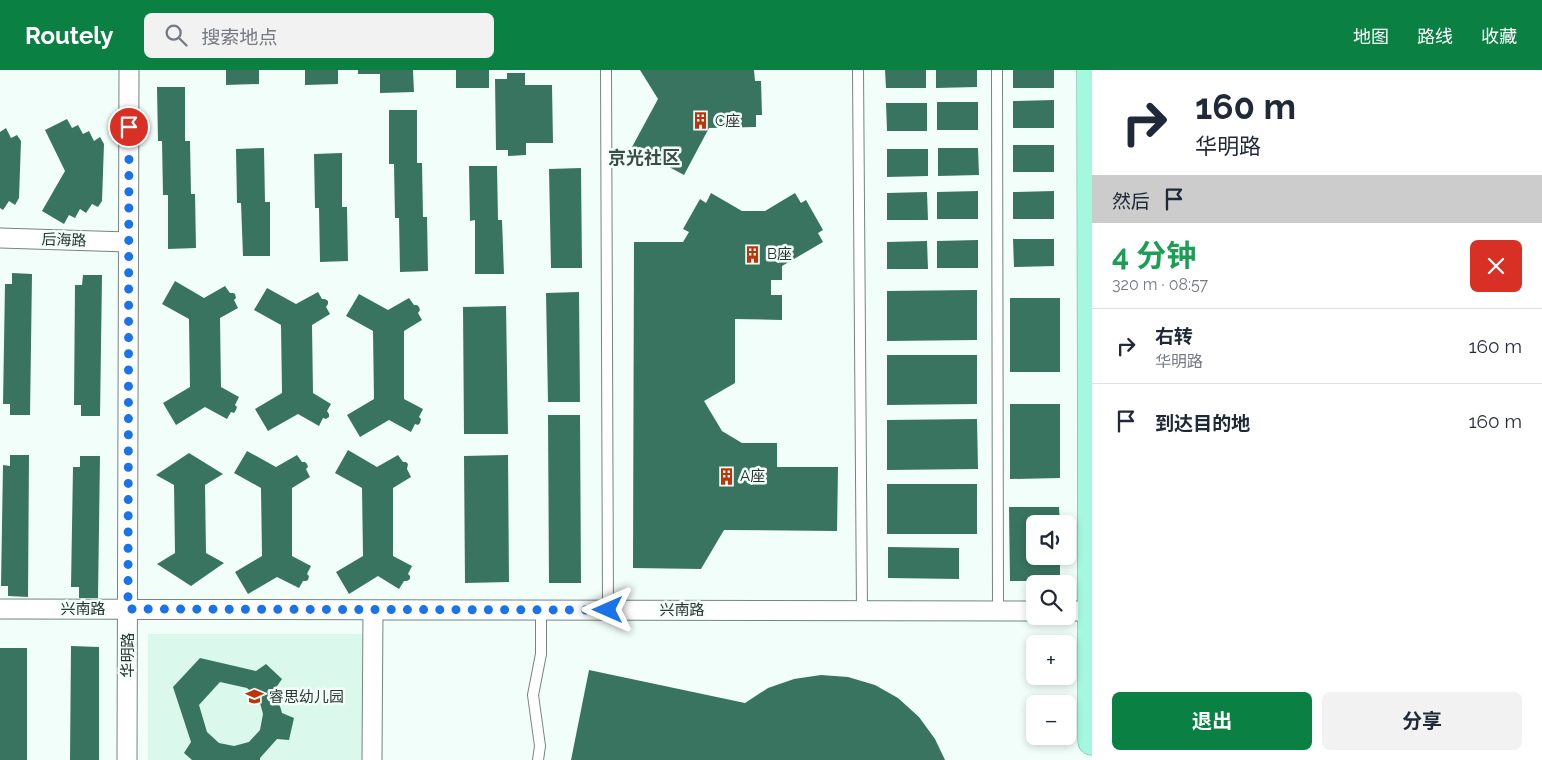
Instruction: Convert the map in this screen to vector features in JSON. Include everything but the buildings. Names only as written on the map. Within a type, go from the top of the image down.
[{"type":"main road","points":[[1091,70],[1079,611],[1092,741]]},
{"type":"street","name":"华明路","points":[[127,760],[129,70]]},
{"type":"street","name":"后海路","points":[[0,238],[128,242]]},
{"type":"street","name":"兴南路","points":[[0,608],[1026,611]]},
{"type":"street","points":[[372,760],[373,610]]},
{"type":"lane","points":[[606,70],[608,610]]},
{"type":"lane","points":[[858,70],[862,610]]},
{"type":"lane","points":[[997,70],[998,611]]},
{"type":"lane","points":[[538,760],[540,746],[533,695],[541,654],[540,610]]},
{"type":"shaded area","name":"睿思幼儿园","points":[[148,634],[362,634],[362,760],[148,760]]},
{"type":"place","name":"C座","points":[[701,121]]},
{"type":"place","name":"B座","points":[[753,254]]},
{"type":"place","name":"A座","points":[[726,476]]},
{"type":"place","name":"睿思幼儿园","points":[[255,697]]},
{"type":"district","name":"京光社区","points":[[644,158]]},
{"type":"route","points":[[129,127],[128,609],[608,610]]}]
